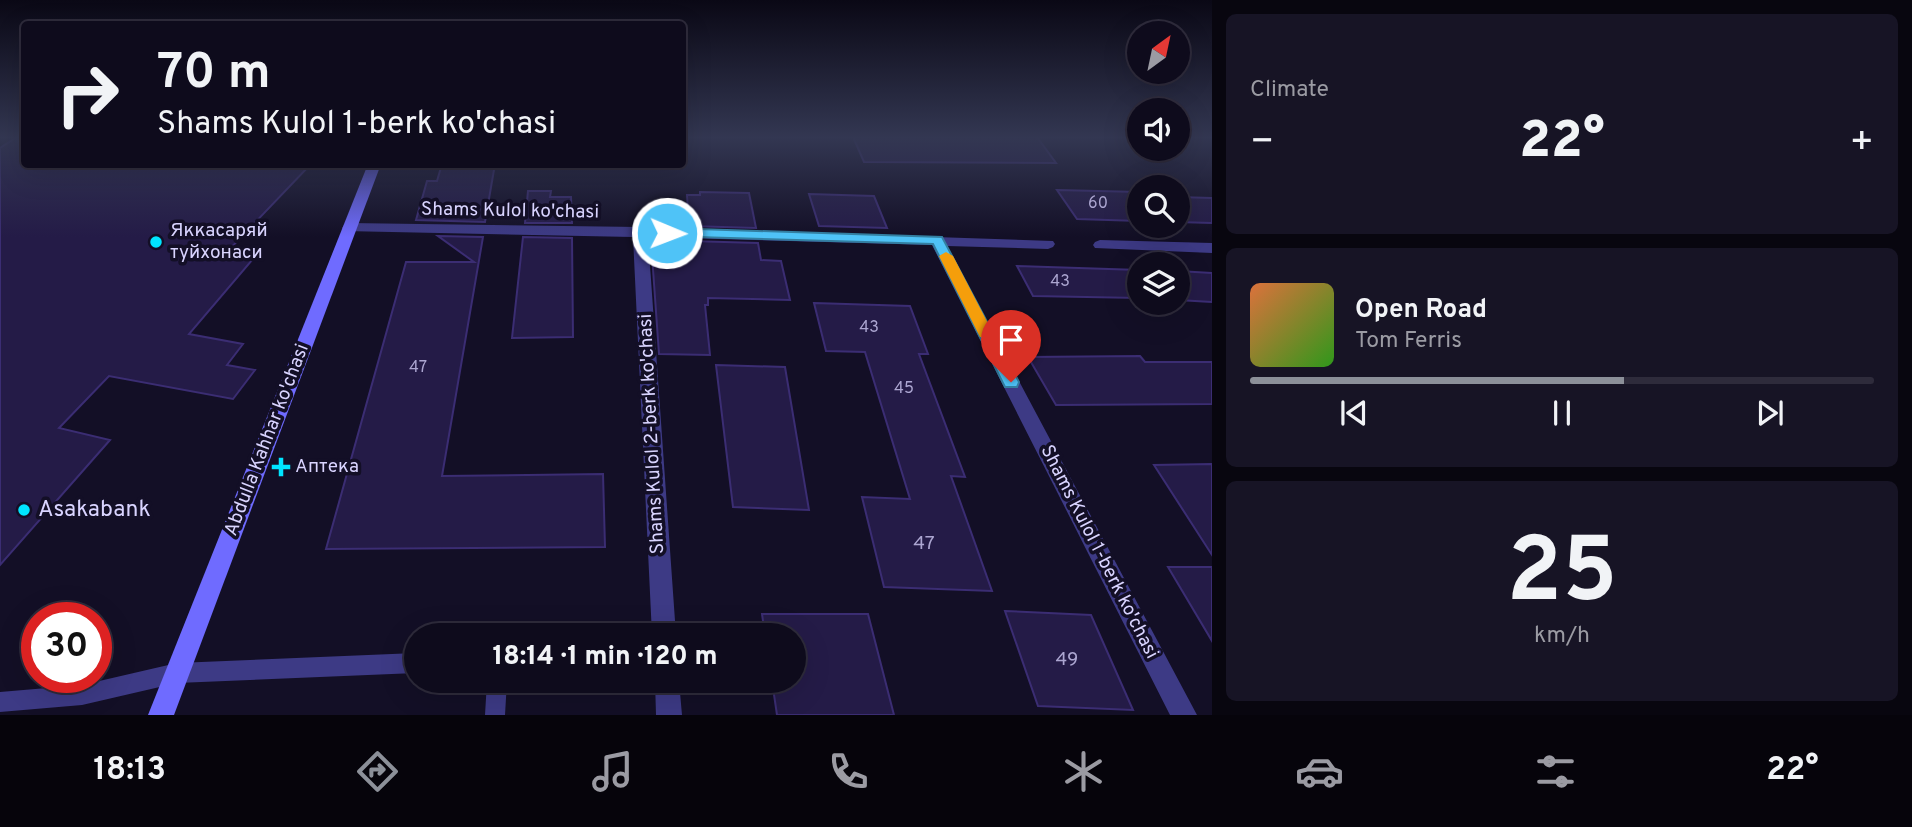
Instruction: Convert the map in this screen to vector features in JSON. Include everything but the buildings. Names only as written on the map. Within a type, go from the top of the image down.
[{"type":"street","name":"Abdulla Kahhar ko'chasi","points":[[161,715],[372,170]]},
{"type":"street","name":"Shams Kulol ko'chasi","points":[[349,228],[640,232],[1048,244]]},
{"type":"street","name":"Shams Kulol 2-berk ko'chasi","points":[[640,232],[663,623]]},
{"type":"street","name":"Shams Kulol 1-berk ko'chasi","points":[[937,240],[1184,715]]},
{"type":"street","points":[[1100,245],[1212,248]]},
{"type":"street","points":[[667,693],[668,715]]},
{"type":"lane","points":[[0,702],[82,695],[177,673],[404,664]]},
{"type":"lane","points":[[495,715],[496,693]]},
{"type":"slow traffic","points":[[946,256],[986,333]]},
{"type":"place","name":"Яккасаряй туйхонаси","points":[[156,242]]},
{"type":"place","name":"Аптека","points":[[281,467]]},
{"type":"place","name":"Asakabank","points":[[24,510]]},
{"type":"route","points":[[667,233],[937,240],[1011,382]]}]
